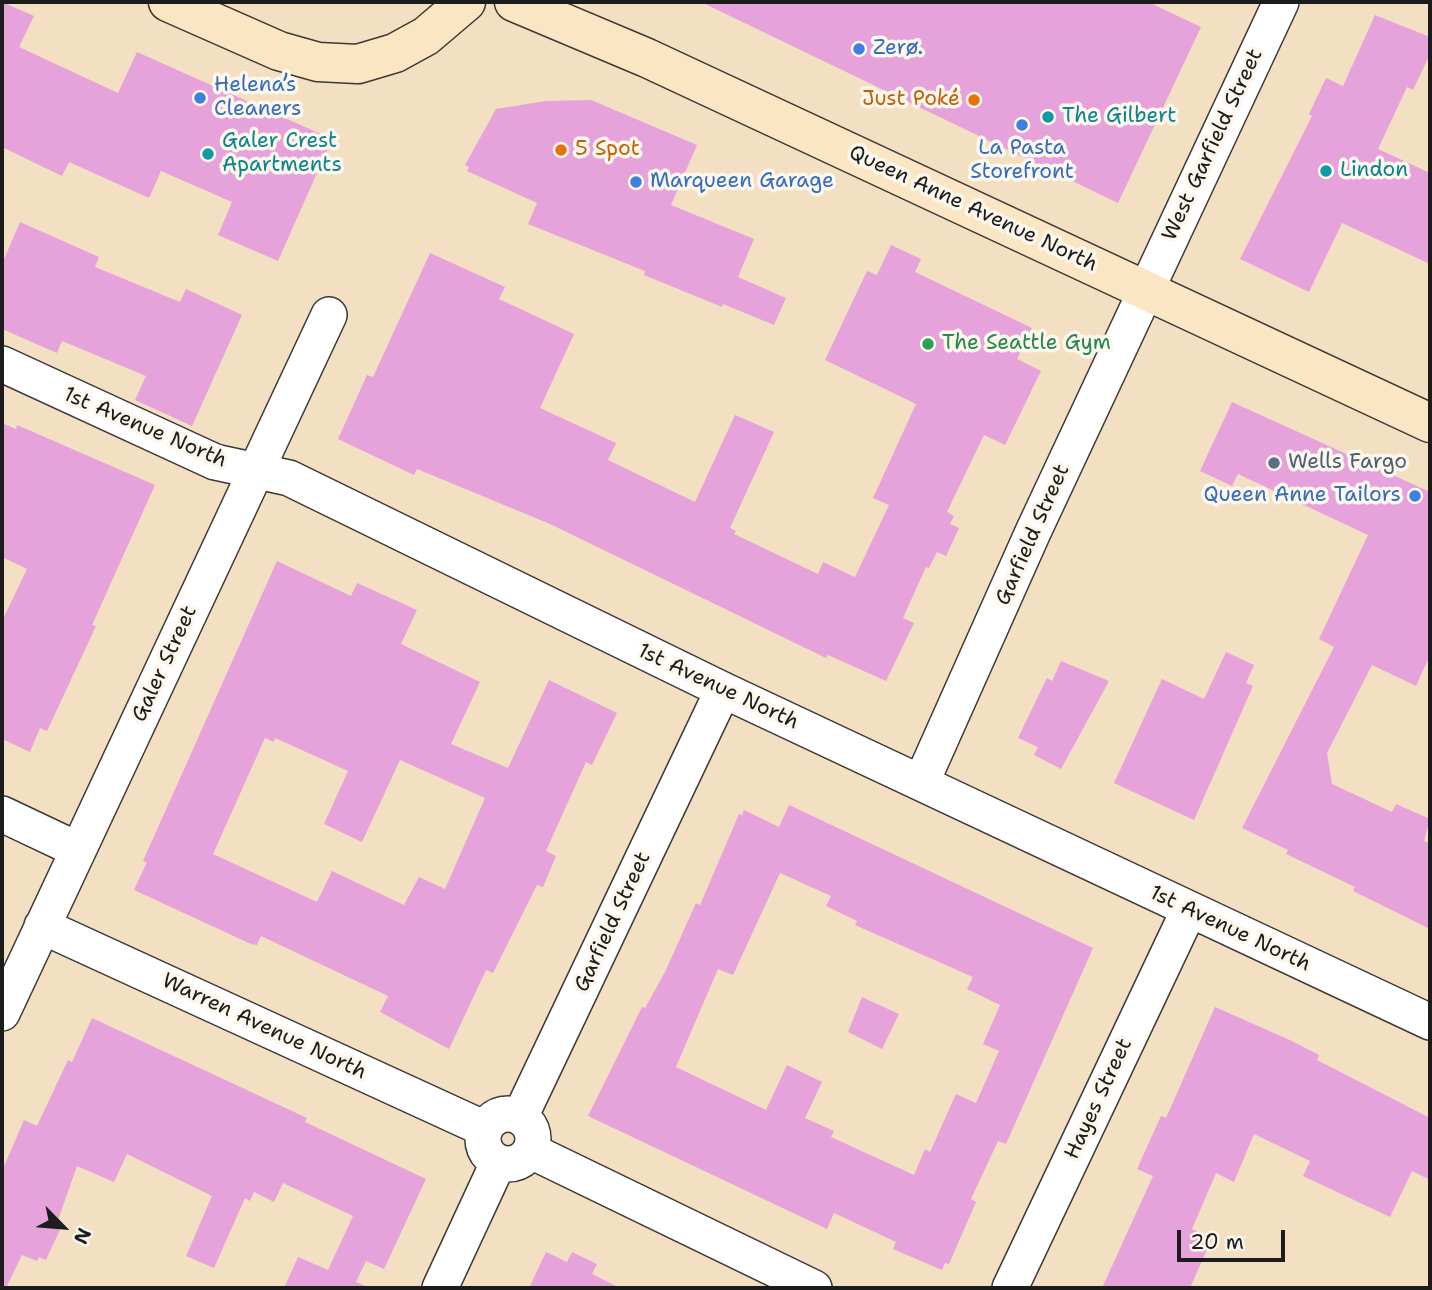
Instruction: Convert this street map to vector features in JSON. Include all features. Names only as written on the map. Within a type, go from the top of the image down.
[{"type":"main road","points":[[168,2],[279,51],[318,62],[358,64],[395,53],[426,36],[466,2]]},
{"type":"main road","name":"Queen Anne Avenue North","points":[[514,2],[647,58],[1430,423]]},
{"type":"street","name":"West Garfield Street","points":[[1145,289],[1281,2]]},
{"type":"street","name":"Garfield Street","points":[[922,781],[1145,289]]},
{"type":"street","name":"Galer Street","points":[[2,1013],[329,315]]},
{"type":"street","name":"1st Avenue North","points":[[2,364],[215,462],[289,478],[723,690],[922,781],[1189,910],[1430,1022]]},
{"type":"street","name":"Garfield Street","points":[[520,1117],[723,690]]},
{"type":"street","points":[[2,814],[78,850]]},
{"type":"street","name":"Hayes Street","points":[[1010,1288],[1189,910]]},
{"type":"street","name":"Warren Avenue North","points":[[42,926],[485,1129]]},
{"type":"street","points":[[502,1114],[520,1117],[534,1135],[531,1151],[519,1163],[498,1163],[484,1147],[485,1129],[502,1114]]},
{"type":"street","points":[[531,1151],[814,1288]]},
{"type":"street","points":[[440,1288],[498,1163]]},
{"type":"building","name":"Galer Crest Apartments","points":[[2,2],[34,16],[19,47],[118,93],[137,52],[332,139],[278,261],[218,235],[232,202],[161,171],[149,198],[69,162],[62,176],[2,147]]},
{"type":"building","name":"The Gilbert","points":[[701,2],[1148,2],[1201,27],[1118,203]]},
{"type":"building","points":[[1375,15],[1430,37],[1430,54],[1413,90],[1407,87],[1378,149],[1430,173],[1430,264],[1342,223],[1309,292],[1240,259],[1312,116],[1309,114],[1326,78],[1343,86]]},
{"type":"building","points":[[591,100],[697,145],[671,205],[754,239],[738,277],[786,298],[774,325],[644,275],[645,271],[528,224],[537,203],[467,171],[469,167],[465,165],[496,109],[546,101]]},
{"type":"building","points":[[20,222],[99,257],[95,267],[180,302],[186,289],[242,315],[192,426],[135,400],[146,376],[62,341],[57,353],[2,329],[2,264]]},
{"type":"building","points":[[891,245],[921,259],[915,272],[1032,328],[1017,359],[1041,371],[1005,445],[984,435],[947,512],[954,516],[950,524],[959,528],[946,556],[937,552],[929,568],[926,567],[903,618],[914,623],[886,681],[828,655],[826,658],[550,524],[417,469],[414,475],[338,439],[367,375],[373,377],[430,253],[505,287],[499,299],[574,334],[540,408],[616,443],[608,460],[695,502],[735,415],[774,432],[730,528],[736,531],[734,534],[818,574],[823,562],[855,577],[889,505],[873,498],[916,404],[825,360],[867,271],[877,275]]},
{"type":"building","points":[[1232,402],[1430,492],[1430,655],[1416,686],[1372,665],[1327,753],[1332,784],[1392,812],[1396,804],[1430,819],[1424,841],[1430,844],[1430,929],[1353,891],[1355,887],[1286,854],[1288,850],[1242,828],[1334,647],[1319,639],[1368,535],[1238,474],[1232,486],[1200,471]]},
{"type":"building","points":[[2,423],[16,429],[17,425],[155,485],[92,625],[96,626],[47,731],[40,728],[30,752],[2,739],[2,621],[27,569],[2,557]]},
{"type":"building","points":[[277,561],[351,596],[357,583],[417,610],[401,644],[480,682],[451,744],[508,768],[549,680],[617,713],[592,765],[586,762],[546,851],[556,856],[543,887],[537,885],[493,973],[486,970],[449,1049],[380,1012],[388,996],[261,936],[257,945],[251,944],[134,890],[147,862],[143,861]],"holes":[[[265,738],[274,742],[275,738],[348,771],[324,824],[362,842],[400,760],[485,798],[445,889],[419,877],[404,905],[332,871],[317,902],[213,854]]]},
{"type":"building","points":[[1226,652],[1254,665],[1246,683],[1253,686],[1194,820],[1114,783],[1162,679],[1204,699]]},
{"type":"building","points":[[1061,661],[1109,681],[1061,769],[1034,755],[1038,747],[1018,738],[1047,678],[1052,681]]},
{"type":"building","points":[[789,805],[1093,948],[1006,1144],[998,1141],[971,1199],[976,1202],[949,1264],[945,1263],[942,1270],[893,1249],[896,1242],[834,1213],[827,1229],[588,1116],[642,1007],[645,1008],[665,972],[696,903],[700,905],[739,814],[742,815],[744,810],[779,827]],"holes":[[[780,873],[831,896],[826,906],[857,921],[855,925],[973,977],[967,989],[1000,1005],[983,1044],[999,1051],[976,1103],[956,1094],[930,1152],[925,1149],[914,1175],[831,1137],[834,1131],[805,1118],[822,1082],[787,1065],[766,1110],[676,1067],[718,969],[733,975]]]},
{"type":"building","points":[[862,997],[899,1014],[882,1049],[848,1032]]},
{"type":"building","points":[[1215,1007],[1292,1041],[1319,1055],[1317,1060],[1430,1118],[1430,1180],[1412,1171],[1390,1217],[1303,1176],[1310,1161],[1254,1134],[1234,1182],[1216,1173],[1192,1229],[1212,1238],[1190,1288],[1102,1288],[1153,1176],[1137,1169],[1161,1116],[1166,1118]]},
{"type":"building","points":[[92,1018],[307,1118],[305,1122],[426,1179],[384,1269],[366,1261],[356,1282],[370,1288],[284,1288],[298,1257],[328,1270],[353,1216],[283,1183],[274,1202],[254,1192],[250,1201],[245,1198],[214,1268],[186,1256],[212,1196],[127,1154],[114,1182],[77,1166],[58,1220],[63,1223],[46,1260],[39,1257],[37,1261],[22,1255],[6,1288],[2,1288],[2,1171],[24,1120],[37,1126],[68,1060],[72,1062]]},
{"type":"building","points":[[546,1252],[567,1262],[572,1252],[597,1264],[592,1274],[620,1288],[529,1288]]},
{"type":"place","name":"Zerø.","points":[[859,49]]},
{"type":"place","name":"Helena’s Cleaners","points":[[200,98]]},
{"type":"place","name":"Just Poké","points":[[974,100]]},
{"type":"place","name":"The Gilbert","points":[[1048,117]]},
{"type":"place","name":"La Pasta Storefront","points":[[1022,125]]},
{"type":"place","name":"5 Spot","points":[[561,150]]},
{"type":"place","name":"Galer Crest Apartments","points":[[208,154]]},
{"type":"place","name":"Lindon","points":[[1326,171]]},
{"type":"place","name":"Marqueen Garage","points":[[636,182]]},
{"type":"place","name":"The Seattle Gym","points":[[928,344]]},
{"type":"place","name":"Wells Fargo","points":[[1274,463]]},
{"type":"place","name":"Queen Anne Tailors","points":[[1415,496]]}]
